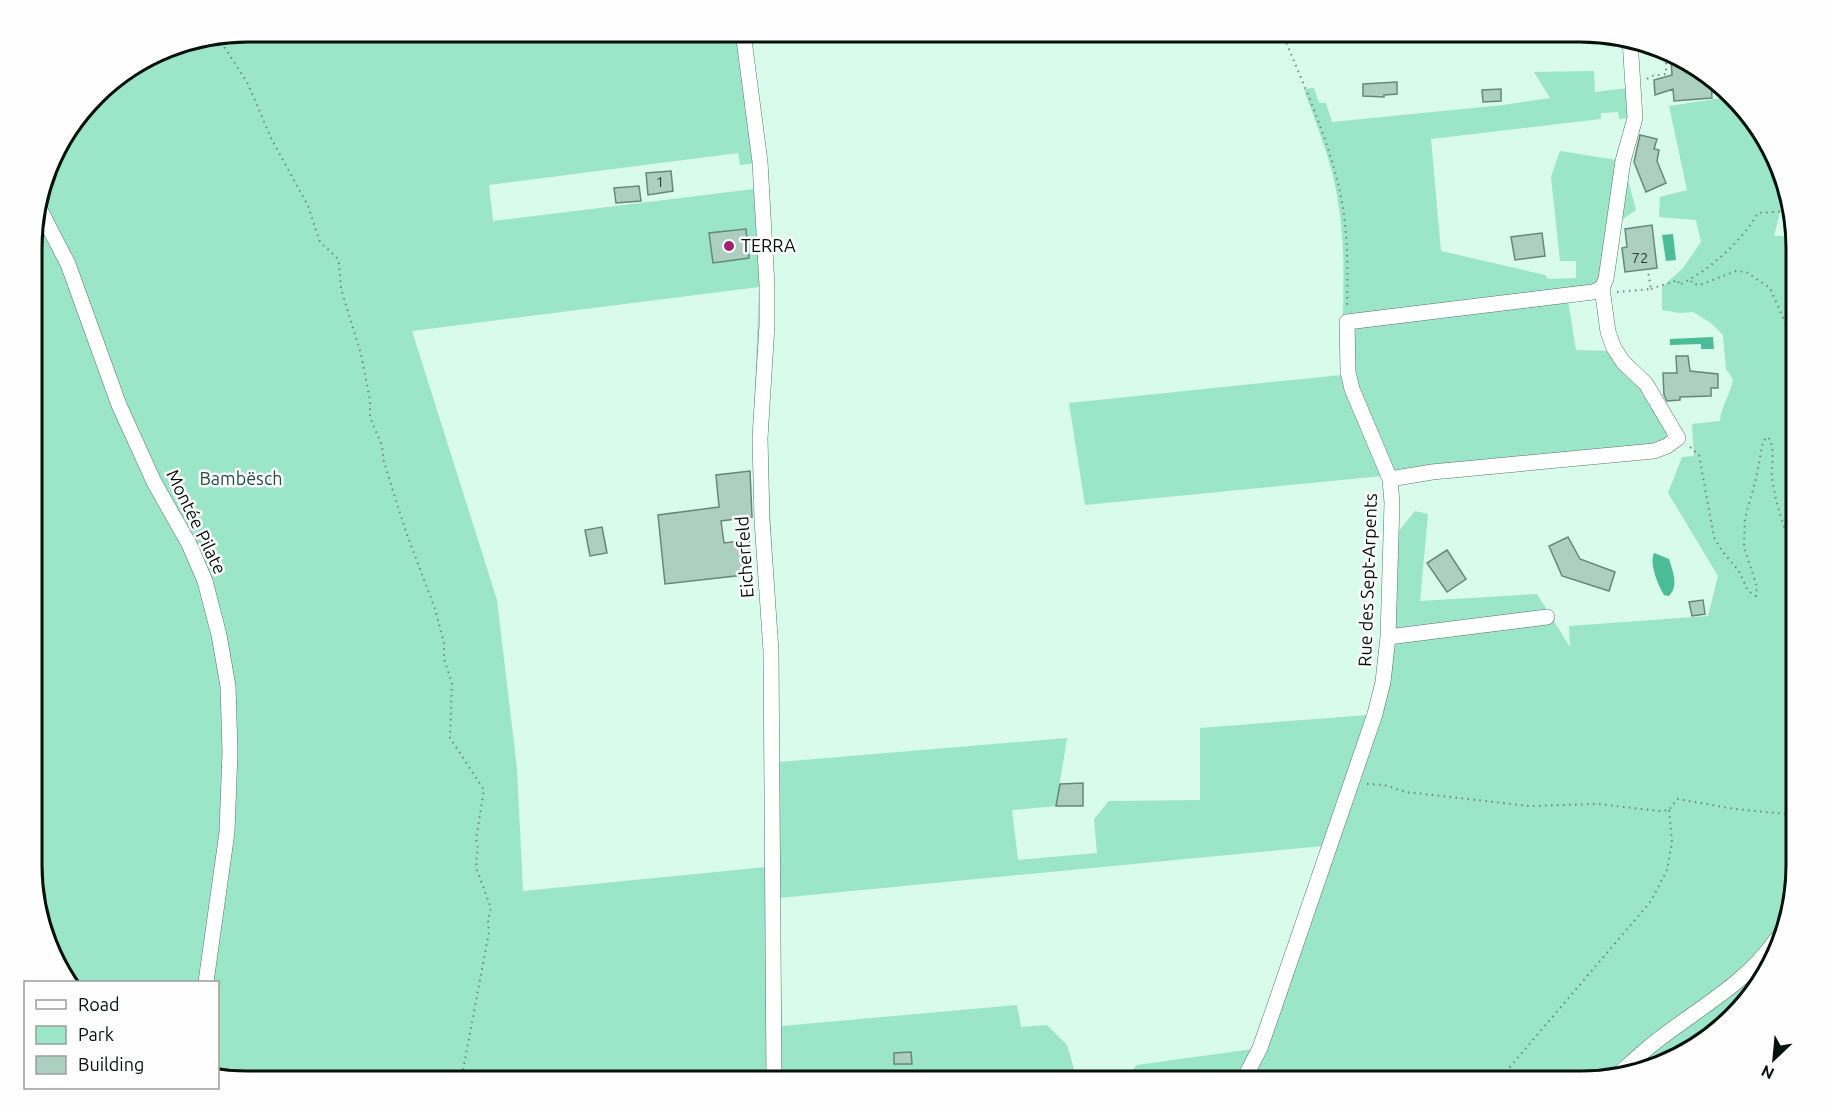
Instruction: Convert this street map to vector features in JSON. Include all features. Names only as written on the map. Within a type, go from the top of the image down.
[{"type":"street","name":"Eicherfeld","points":[[744,42],[760,162],[767,286],[767,326],[760,438],[762,520],[771,648],[774,1071]]},
{"type":"street","points":[[1390,479],[1432,472],[1654,451],[1678,438],[1646,384],[1623,362],[1614,348],[1608,333],[1602,288],[1606,279],[1623,161],[1635,118],[1630,48]]},
{"type":"street","name":"Montée Pilate","points":[[44,219],[68,264],[119,405],[154,482],[189,544],[205,581],[219,635],[228,686],[230,753],[228,820],[206,981]]},
{"type":"street","points":[[1347,322],[1593,292],[1602,288]]},
{"type":"street","name":"Rue des Sept-Arpents","points":[[1248,1071],[1260,1048],[1274,1008],[1375,714],[1383,682],[1388,637],[1392,503],[1390,479],[1352,389],[1348,372],[1347,322]]},
{"type":"street","points":[[1388,637],[1547,617]]},
{"type":"street","points":[[1629,1065],[1648,1047],[1726,991],[1767,950]]},
{"type":"path","points":[[1286,42],[1330,155],[1340,192],[1346,230],[1347,322]]},
{"type":"path","points":[[222,44],[248,84],[271,138],[308,206],[320,242],[337,258],[341,289],[361,354],[370,400],[370,417],[382,446],[384,462],[406,532],[435,609],[444,643],[444,659],[452,682],[450,738],[484,790],[476,839],[478,848],[476,862],[491,908],[488,920],[489,932],[463,1071]]},
{"type":"path","points":[[1633,91],[1651,76],[1666,74],[1666,62]]},
{"type":"path","points":[[1602,288],[1619,292],[1651,289],[1678,280],[1679,285],[1690,280],[1722,255],[1749,229],[1758,213],[1782,211]]},
{"type":"path","points":[[1648,271],[1651,289]]},
{"type":"path","points":[[1690,280],[1693,284],[1700,285],[1736,271],[1746,272],[1770,288],[1786,324]]},
{"type":"path","points":[[1678,438],[1699,455],[1714,537],[1722,551],[1739,571],[1748,591],[1756,596],[1757,587],[1744,548],[1745,518],[1756,479],[1763,441],[1768,437],[1772,443],[1772,478],[1786,533]]},
{"type":"path","points":[[1384,785],[1406,792],[1528,806],[1598,804],[1659,812],[1670,810]]},
{"type":"path","points":[[1506,1071],[1651,901],[1667,870],[1672,842],[1670,810],[1677,799],[1736,809],[1786,814]]},
{"type":"green space","name":"Bambësch","points":[[234,42],[751,42],[768,171],[774,285],[767,445],[777,659],[779,762],[1067,738],[1056,806],[1012,810],[1018,860],[1097,853],[1094,819],[1109,801],[1200,800],[1200,728],[1368,715],[1378,681],[1382,638],[1387,503],[1382,476],[1085,505],[1069,403],[1341,375],[1344,285],[1340,217],[1331,168],[1304,89],[1314,88],[1319,103],[1326,103],[1332,122],[1503,105],[1550,98],[1534,72],[1594,71],[1595,92],[1628,88],[1630,118],[1619,119],[1618,112],[1601,113],[1601,119],[1431,139],[1441,251],[1545,275],[1548,279],[1576,278],[1576,261],[1560,261],[1551,177],[1560,151],[1623,161],[1636,210],[1613,226],[1606,279],[1602,288],[1593,292],[1567,295],[1576,350],[1608,351],[1642,389],[1666,430],[1667,446],[1654,451],[1432,472],[1396,478],[1395,536],[1415,511],[1428,514],[1420,601],[1537,594],[1570,647],[1569,626],[1708,616],[1718,576],[1668,493],[1682,457],[1694,456],[1692,424],[1720,421],[1733,379],[1726,369],[1723,335],[1711,323],[1693,312],[1680,313],[1662,310],[1662,287],[1683,268],[1701,242],[1696,220],[1659,217],[1660,197],[1687,190],[1669,106],[1721,98],[1726,102],[1758,145],[1770,169],[1782,212],[1780,212],[1774,236],[1786,236],[1786,879],[1779,918],[1770,944],[1751,980],[1716,1020],[1671,1050],[1646,1060],[1594,1071],[1132,1071],[1137,1065],[1253,1049],[1322,846],[779,898],[782,1026],[1017,1005],[1021,1027],[1047,1025],[1067,1045],[1076,1071],[248,1071],[221,1069],[219,1069],[219,981],[78,981],[58,944],[49,918],[42,865],[42,248],[44,221],[53,182],[70,145],[93,112],[112,93],[157,63],[182,53]],"holes":[[[738,153],[740,165],[760,163],[762,188],[493,221],[489,185]],[[759,287],[753,438],[760,439],[762,520],[770,647],[765,649],[767,867],[523,891],[517,769],[497,600],[412,331]]]},
{"type":"shaded area","points":[[1673,234],[1676,260],[1666,261],[1662,235]]},
{"type":"shaded area","points":[[1713,337],[1714,349],[1701,349],[1701,344],[1670,345],[1670,339]]},
{"type":"shaded area","points":[[1654,553],[1669,559],[1674,588],[1669,596],[1664,595],[1657,580],[1653,568]]},
{"type":"building","points":[[1671,64],[1712,90],[1712,98],[1674,101],[1673,89],[1655,95],[1654,80],[1672,75]]},
{"type":"building","points":[[1397,82],[1397,94],[1384,95],[1384,97],[1363,96],[1363,84]]},
{"type":"building","points":[[1501,89],[1501,101],[1483,102],[1482,90]]},
{"type":"building","points":[[1640,135],[1657,139],[1654,149],[1659,150],[1657,161],[1666,183],[1646,192],[1634,162]]},
{"type":"building","points":[[671,171],[673,191],[648,195],[646,173]]},
{"type":"building","points":[[639,186],[641,201],[616,203],[614,188]]},
{"type":"building","points":[[1652,225],[1657,268],[1625,272],[1622,248],[1627,247],[1625,229]]},
{"type":"building","name":"TERRA","points":[[746,229],[749,258],[713,263],[709,233]]},
{"type":"building","points":[[1542,233],[1545,256],[1515,260],[1511,237]]},
{"type":"building","points":[[1676,356],[1688,356],[1690,371],[1718,374],[1718,388],[1711,388],[1711,396],[1680,397],[1680,400],[1667,401],[1664,395],[1663,373],[1677,373]]},
{"type":"building","points":[[750,471],[752,517],[721,521],[724,543],[749,540],[753,574],[665,584],[658,515],[719,507],[716,475]]},
{"type":"building","points":[[602,527],[607,553],[590,556],[585,530]]},
{"type":"building","points":[[1568,537],[1580,559],[1615,572],[1609,591],[1562,576],[1549,546]]},
{"type":"building","points":[[1447,550],[1466,579],[1447,592],[1427,563]]},
{"type":"building","points":[[1703,600],[1705,614],[1692,616],[1689,602]]},
{"type":"building","points":[[1083,783],[1083,806],[1056,806],[1060,784]]},
{"type":"building","points":[[911,1052],[912,1064],[894,1064],[894,1053]]},
{"type":"place","name":"TERRA","points":[[729,246]]}]
